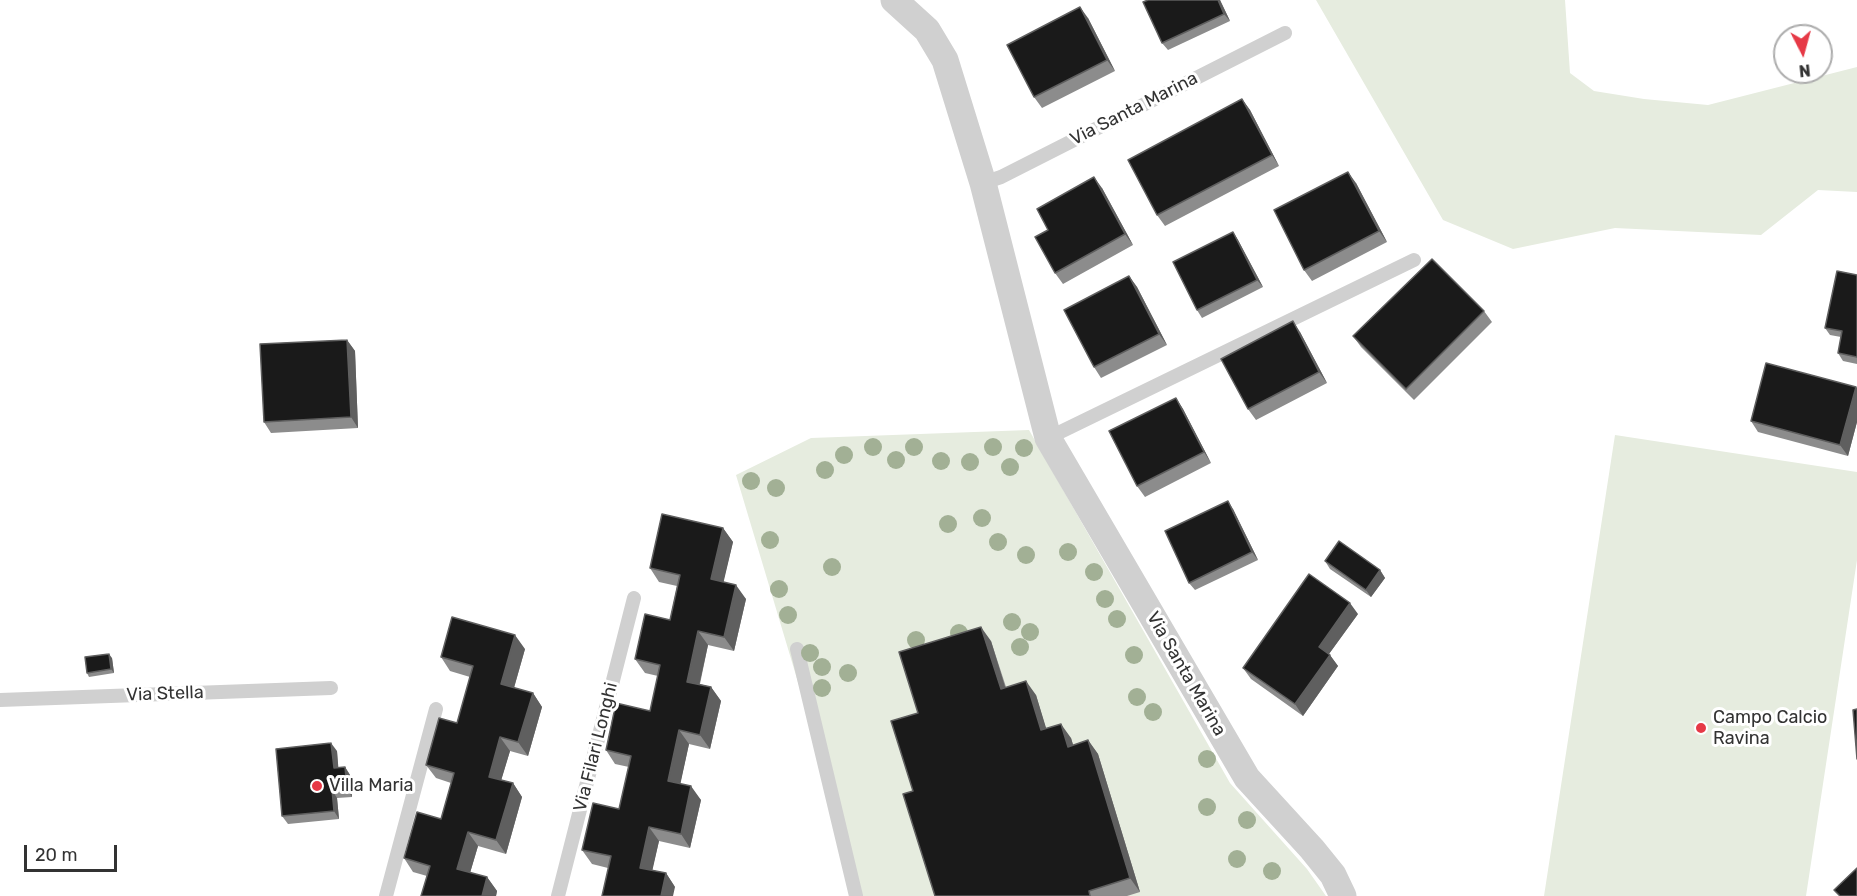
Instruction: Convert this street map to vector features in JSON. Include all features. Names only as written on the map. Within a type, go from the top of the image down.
[{"type":"street","name":"Via Santa Marina","points":[[894,0],[927,30],[945,60],[983,183],[1048,438],[1246,778],[1312,849],[1332,875],[1343,896]]},
{"type":"lane","name":"Via Santa Marina","points":[[983,183],[1001,177],[1285,33]]},
{"type":"lane","points":[[1048,438],[1414,260]]},
{"type":"lane","name":"Via Filari Longhi","points":[[558,896],[634,598]]},
{"type":"lane","points":[[797,650],[856,896]]},
{"type":"lane","name":"Via Stella","points":[[0,700],[331,688]]},
{"type":"lane","points":[[386,896],[436,709]]},
{"type":"shaded area","points":[[1316,0],[1565,0],[1570,73],[1594,91],[1644,99],[1708,105],[1790,84],[1833,84],[1833,73],[1857,67],[1857,192],[1818,190],[1761,235],[1615,228],[1513,249],[1443,220]]},
{"type":"shaded area","points":[[1029,430],[1230,783],[1307,869],[1326,896],[862,896],[736,475],[811,438]]},
{"type":"shaded area","name":"Campo Calcio Ravina","points":[[1615,435],[1857,472],[1857,560],[1806,896],[1544,896]]},
{"type":"building","points":[[1148,0],[1218,0],[1224,14],[1162,43],[1143,2]]},
{"type":"building","points":[[1080,7],[1107,60],[1034,97],[1007,45]]},
{"type":"building","points":[[1242,99],[1272,155],[1157,215],[1128,160]]},
{"type":"building","points":[[1348,172],[1379,231],[1304,270],[1274,210]]},
{"type":"building","points":[[1094,177],[1125,234],[1055,273],[1035,237],[1048,230],[1037,209]]},
{"type":"building","points":[[1233,232],[1257,280],[1197,310],[1173,262]]},
{"type":"building","points":[[1432,259],[1484,311],[1406,389],[1353,336]]},
{"type":"building","points":[[1837,271],[1857,275],[1857,357],[1838,353],[1842,331],[1825,328]]},
{"type":"building","points":[[1129,276],[1159,334],[1094,367],[1064,310]]},
{"type":"building","points":[[1293,321],[1319,372],[1248,409],[1221,359]]},
{"type":"building","points":[[347,340],[351,417],[264,422],[260,344]]},
{"type":"building","points":[[1766,363],[1856,387],[1840,445],[1751,421]]},
{"type":"building","points":[[1176,398],[1204,452],[1137,486],[1109,431]]},
{"type":"building","points":[[1228,501],[1252,552],[1189,583],[1165,531]]},
{"type":"building","points":[[662,514],[723,528],[711,579],[736,585],[724,637],[698,631],[687,682],[711,687],[700,735],[679,730],[668,781],[691,786],[681,834],[649,827],[640,868],[666,873],[661,896],[602,896],[611,856],[582,850],[593,803],[619,809],[631,756],[606,750],[616,703],[650,711],[660,665],[635,659],[645,614],[670,620],[680,575],[650,568]]},
{"type":"building","points":[[1339,541],[1380,570],[1366,590],[1325,561]]},
{"type":"building","points":[[1309,574],[1350,603],[1319,647],[1330,655],[1295,704],[1243,668]]},
{"type":"building","points":[[452,617],[515,635],[501,684],[533,693],[518,742],[500,737],[489,777],[513,783],[496,840],[468,832],[457,869],[487,877],[482,896],[421,896],[430,866],[404,858],[417,812],[441,819],[454,773],[426,765],[439,718],[457,723],[473,666],[441,657]]},
{"type":"building","points":[[981,627],[1001,689],[1026,681],[1041,730],[1061,724],[1068,747],[1088,740],[1130,878],[1089,891],[1090,896],[935,896],[903,794],[913,791],[891,721],[918,713],[899,652]]},
{"type":"building","points":[[109,654],[111,669],[87,673],[85,657]]},
{"type":"building","points":[[1857,709],[1857,759],[1853,710]]},
{"type":"building","name":"Villa Maria","points":[[331,743],[334,768],[345,767],[347,789],[332,790],[334,811],[282,816],[276,749]]},
{"type":"building","points":[[1857,868],[1857,896],[1840,896],[1834,890]]},
{"type":"place","name":"Campo Calcio Ravina","points":[[1701,728]]},
{"type":"place","name":"Villa Maria","points":[[317,786]]}]
